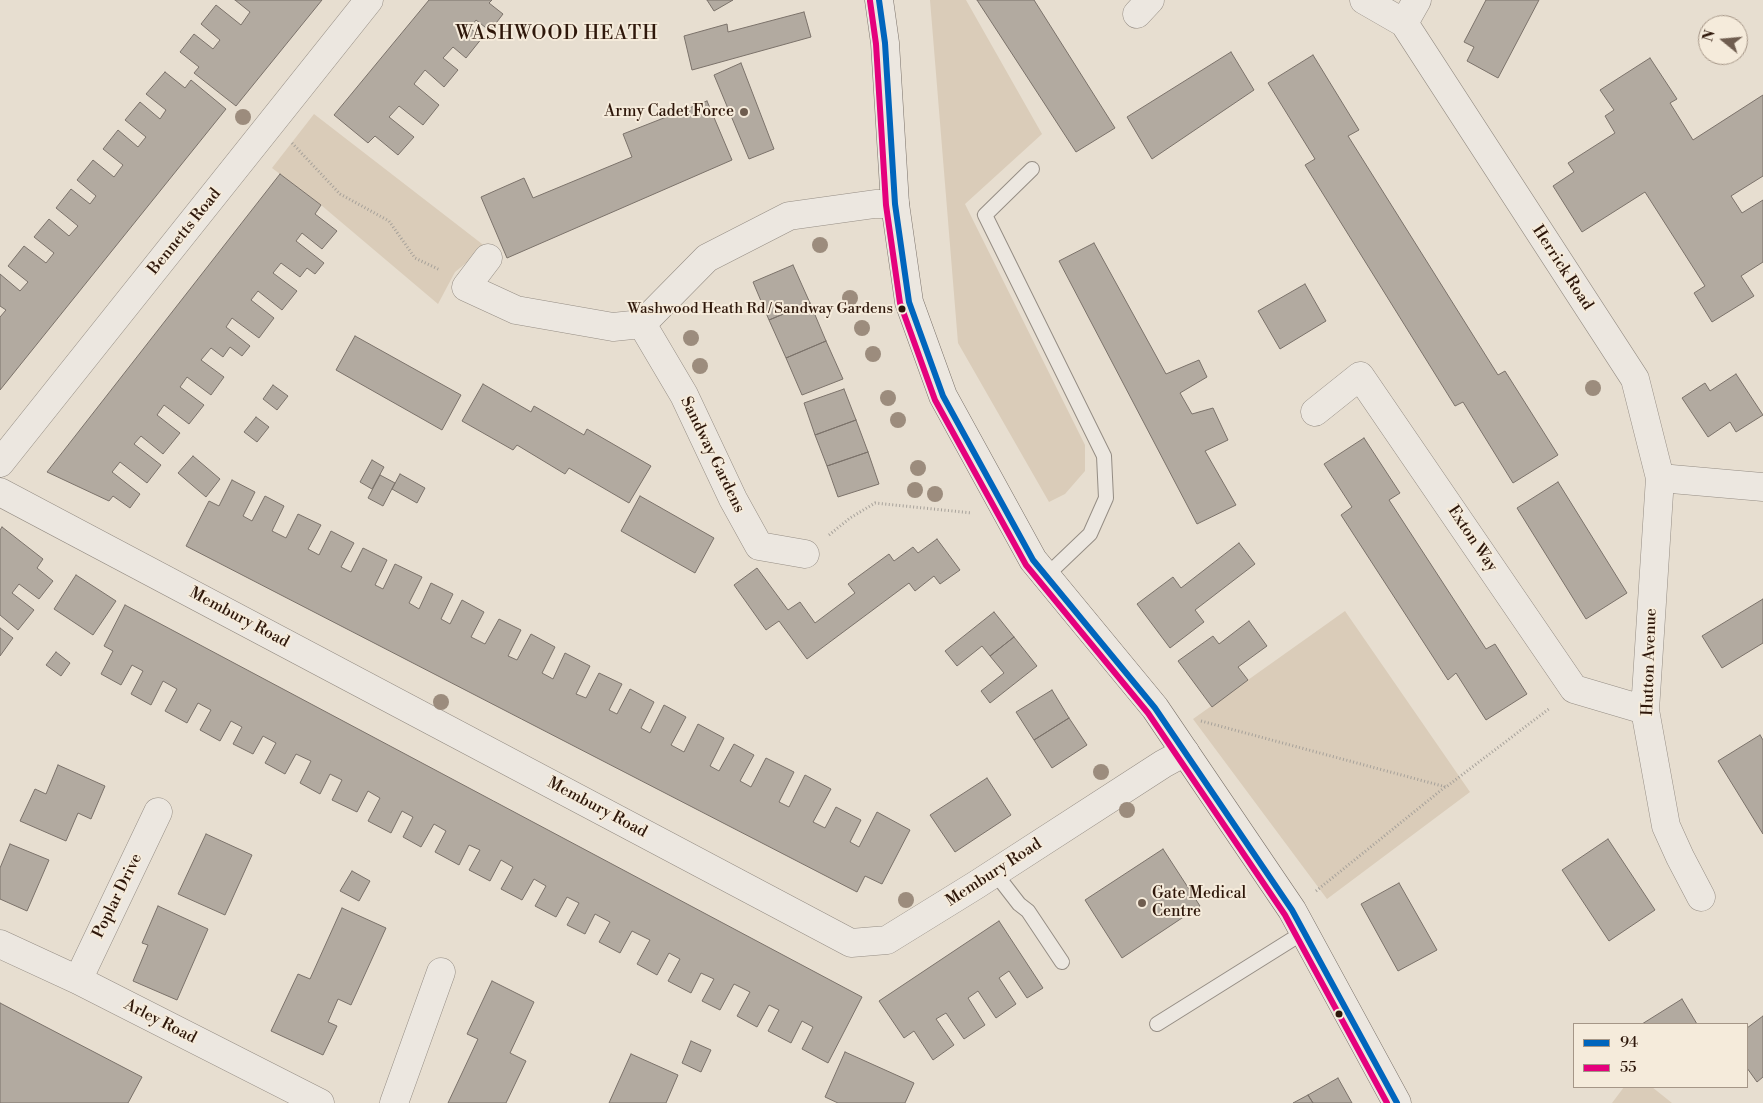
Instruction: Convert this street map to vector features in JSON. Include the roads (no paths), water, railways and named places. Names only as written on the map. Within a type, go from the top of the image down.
[{"type":"street","name":"Bennetts Road","points":[[0,463],[369,0]]},
{"type":"street","points":[[879,0],[885,43],[894,204],[909,302],[943,396],[1032,560],[1155,708],[1298,921],[1397,1103]]},
{"type":"street","name":"Herrick Road","points":[[1364,0],[1410,11],[1635,380],[1660,478]]},
{"type":"street","points":[[488,258],[466,287],[516,310],[613,326],[642,324],[708,258],[789,216],[875,204],[894,204]]},
{"type":"street","name":"Sandway Gardens","points":[[642,324],[684,395],[732,499],[759,546],[805,554]]},
{"type":"street","name":"Exton Way","points":[[1315,412],[1360,376],[1574,689],[1645,710]]},
{"type":"street","points":[[1660,478],[1763,487]]},
{"type":"street","name":"Hutton Avenue","points":[[1660,478],[1645,710],[1666,826],[1701,897]]},
{"type":"street","name":"Membury Road","points":[[0,492],[851,943],[887,940],[1184,752]]},
{"type":"street","name":"Poplar Drive","points":[[78,980],[158,812]]},
{"type":"street","name":"Arley Road","points":[[0,944],[78,980],[311,1101]]},
{"type":"street","points":[[394,1103],[441,972]]},
{"type":"lane","points":[[1032,169],[985,215],[1104,456],[1106,498],[1090,534],[1046,576]]},
{"type":"lane","points":[[995,873],[1019,904],[1028,911],[1062,962]]},
{"type":"lane","points":[[1157,1024],[1298,921]]},
{"type":"place","name":"Army Cadet Force","points":[[744,112]]},
{"type":"place","name":"Washwood Heath Rd / Sandway Gardens","points":[[902,309]]},
{"type":"place","name":"Gate Medical Centre","points":[[1142,903]]},
{"type":"district","name":"WASHWOOD HEATH","points":[[557,34]]}]
